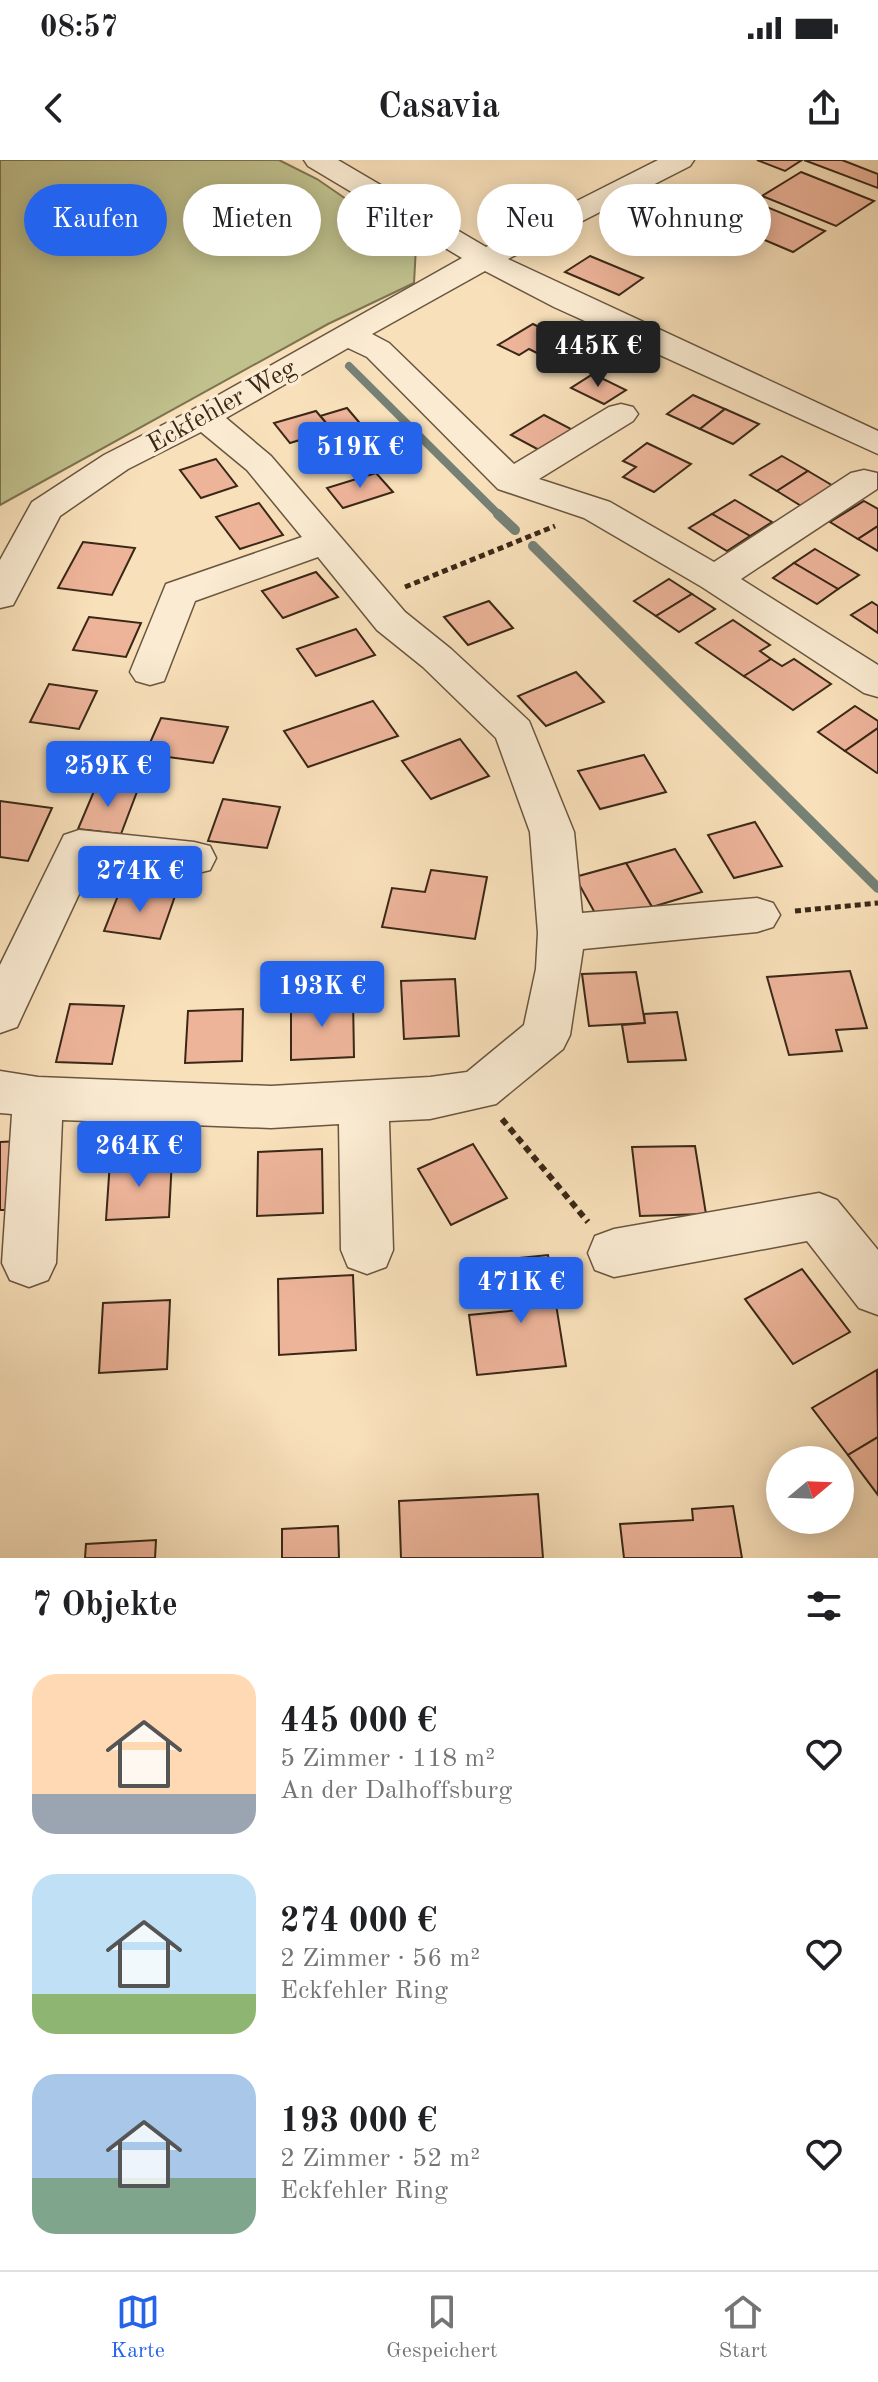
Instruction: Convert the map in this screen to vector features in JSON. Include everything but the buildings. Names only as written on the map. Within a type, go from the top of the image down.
[{"type":"street","points":[[318,160],[485,259],[565,300],[878,444]]},
{"type":"street","name":"Eckfehler Weg","points":[[0,596],[45,510],[116,462],[204,417],[485,259],[680,160]]},
{"type":"street","points":[[348,335],[378,350],[511,481],[597,510],[876,679]]},
{"type":"street","points":[[511,481],[621,414]]},
{"type":"street","points":[[29,1263],[19,1095],[271,1107],[430,1098],[479,1090],[546,1035],[559,969],[561,933],[552,832],[514,731],[437,658],[391,621],[259,463],[204,417]]},
{"type":"street","points":[[715,579],[864,481]]},
{"type":"street","points":[[150,672],[179,593],[325,542]]},
{"type":"street","points":[[0,1014],[79,846],[194,858]]},
{"type":"street","points":[[561,933],[757,915]]},
{"type":"street","points":[[364,1102],[367,1250]]},
{"type":"street","points":[[614,1253],[819,1216],[878,1291]]},
{"type":"path","points":[[374,599],[597,510]]},
{"type":"path","points":[[757,915],[878,903]]},
{"type":"path","points":[[479,1090],[614,1253]]},
{"type":"green space","points":[[0,160],[279,160],[337,193],[337,256],[416,256],[414,283],[328,324],[0,505]]},
{"type":"waterway","points":[[349,366],[500,516]]},
{"type":"waterway","points":[[498,514],[515,530]]},
{"type":"waterway","points":[[533,546],[878,888]]}]
